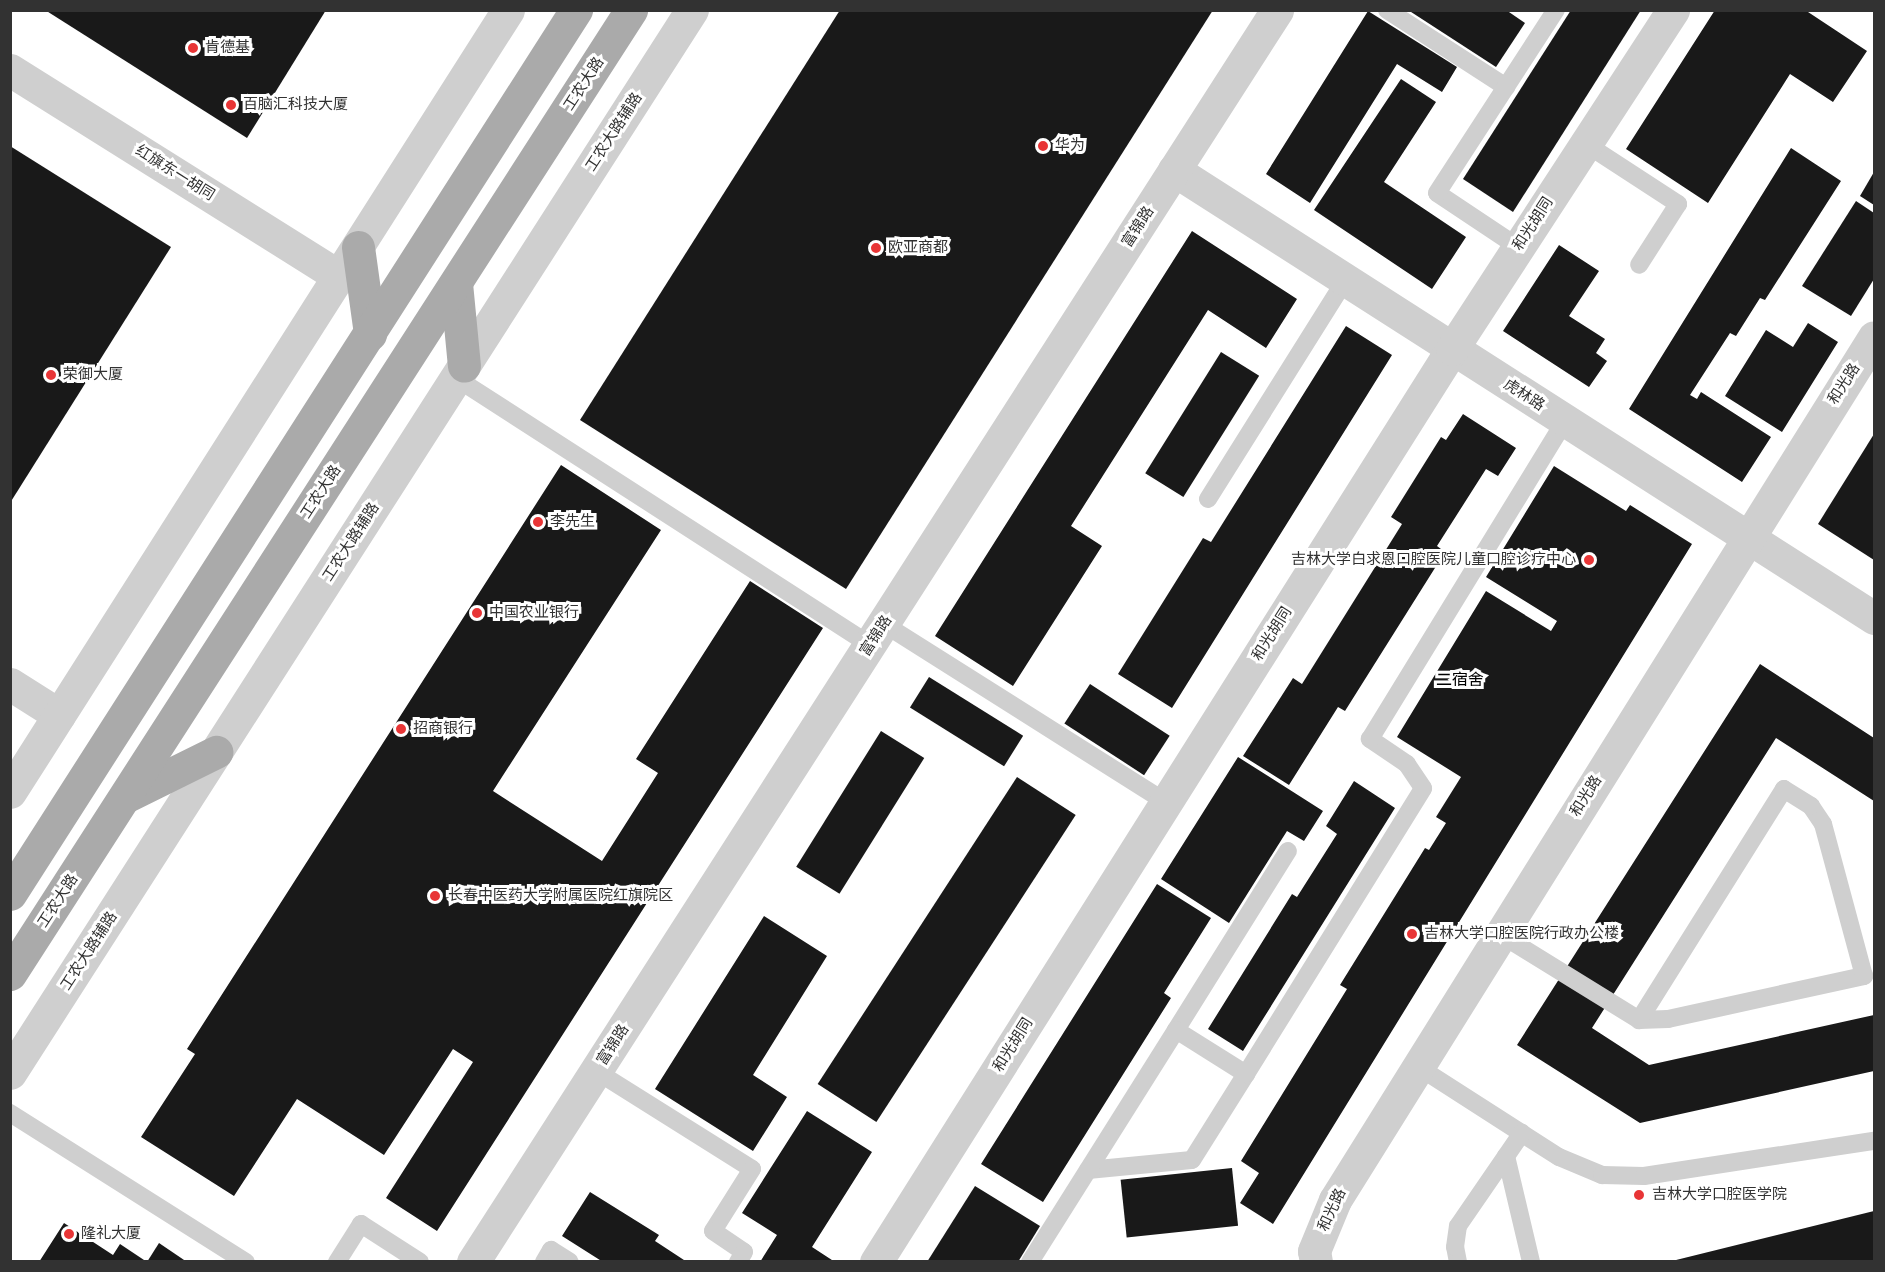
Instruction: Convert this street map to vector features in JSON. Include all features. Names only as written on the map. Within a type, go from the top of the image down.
[{"type":"main road","points":[[10,894],[576,10]]},
{"type":"main road","name":"工农大路","points":[[10,974],[631,10]]},
{"type":"main road","points":[[358,247],[370,334]]},
{"type":"main road","points":[[456,283],[460,372]]},
{"type":"main road","points":[[125,797],[216,752]]},
{"type":"street","points":[[10,792],[508,10]]},
{"type":"street","name":"工农大路辅路","points":[[10,1072],[692,10]]},
{"type":"street","name":"富锦路","points":[[473,1262],[1277,10]]},
{"type":"street","name":"和光胡同","points":[[876,1262],[1452,349],[1673,10]]},
{"type":"street","name":"红旗东一胡同","points":[[10,70],[339,276]]},
{"type":"street","name":"虎林路","points":[[1174,170],[1875,618]]},
{"type":"street","name":"和光路","points":[[1316,1262],[1314,1251],[1335,1200],[1746,537],[1875,337]]},
{"type":"street","points":[[10,684],[59,715]]},
{"type":"lane","points":[[1387,10],[1506,87]]},
{"type":"lane","points":[[1518,247],[1437,194],[1556,10]]},
{"type":"lane","points":[[1586,144],[1678,204],[1639,265]]},
{"type":"lane","points":[[1208,499],[1346,279]]},
{"type":"lane","points":[[460,372],[877,634],[1166,802]]},
{"type":"lane","points":[[1088,1170],[1192,1160],[1424,788],[1407,764],[1370,740],[1565,421]]},
{"type":"lane","points":[[1500,934],[1639,1020],[1668,1019],[1864,976],[1823,824],[1811,806],[1784,789],[1639,1020]]},
{"type":"lane","points":[[1030,1262],[1288,851]]},
{"type":"lane","points":[[1176,1030],[1245,1074]]},
{"type":"lane","points":[[1417,1066],[1559,1157],[1602,1175],[1644,1176],[1875,1141]]},
{"type":"lane","points":[[596,1071],[752,1169],[713,1231],[744,1252],[738,1262]]},
{"type":"lane","points":[[10,1113],[246,1262]]},
{"type":"lane","points":[[1458,1262],[1455,1247],[1458,1226],[1522,1133]]},
{"type":"lane","points":[[1506,1156],[1532,1262]]},
{"type":"lane","points":[[337,1262],[361,1224],[420,1262]]},
{"type":"lane","points":[[544,1262],[551,1250],[570,1262]]},
{"type":"building","name":"百脑汇科技大厦","points":[[45,10],[326,10],[247,138]]},
{"type":"building","name":"欧亚商都","points":[[840,10],[1213,10],[846,589],[580,420]]},
{"type":"building","points":[[1408,10],[1506,10],[1525,23],[1496,67]]},
{"type":"building","points":[[1571,10],[1641,10],[1513,212],[1463,179]]},
{"type":"building","points":[[1715,10],[1805,10],[1867,51],[1833,102],[1790,74],[1708,203],[1626,149]]},
{"type":"building","points":[[1368,11],[1457,67],[1442,92],[1397,64],[1310,203],[1266,174]]},
{"type":"building","points":[[1401,79],[1436,102],[1384,182],[1466,237],[1432,289],[1314,210]]},
{"type":"building","name":"荣御大厦","points":[[10,146],[171,247],[10,503]]},
{"type":"building","points":[[1791,148],[1841,181],[1765,300],[1760,298],[1736,336],[1730,333],[1690,395],[1697,399],[1701,392],[1771,437],[1742,482],[1629,409]]},
{"type":"building","points":[[1874,172],[1874,205],[1860,196]]},
{"type":"building","points":[[1856,201],[1874,213],[1874,279],[1851,316],[1802,286]]},
{"type":"building","points":[[1192,231],[1297,299],[1266,348],[1208,310],[1071,526],[1102,546],[1013,686],[935,636]]},
{"type":"building","points":[[1559,245],[1599,271],[1569,316],[1605,339],[1596,353],[1607,361],[1589,387],[1503,331]]},
{"type":"building","points":[[1808,323],[1838,342],[1782,432],[1725,396],[1766,330],[1793,347]]},
{"type":"building","points":[[1346,326],[1392,355],[1172,708],[1118,674],[1203,538],[1211,542]]},
{"type":"building","points":[[1221,352],[1259,376],[1183,497],[1145,473]]},
{"type":"building","points":[[1463,414],[1516,448],[1498,476],[1486,469],[1437,546],[1445,552],[1345,711],[1338,707],[1289,785],[1243,756],[1293,678],[1302,684],[1402,524],[1391,517],[1441,437],[1446,440]]},
{"type":"building","points":[[1874,434],[1874,560],[1818,524]]},
{"type":"building","points":[[561,465],[661,530],[493,791],[602,861],[658,773],[636,759],[750,581],[823,628],[437,1231],[386,1198],[473,1062],[453,1049],[384,1155],[297,1099],[234,1196],[141,1137],[195,1054],[187,1049]]},
{"type":"building","points":[[1554,466],[1626,511],[1630,505],[1692,544],[1273,1224],[1240,1203],[1259,1173],[1241,1161],[1347,989],[1340,985],[1425,848],[1429,850],[1446,823],[1436,817],[1461,777],[1397,737],[1486,591],[1551,631],[1557,621],[1486,577]]},
{"type":"building","points":[[1760,664],[1874,738],[1874,801],[1776,738],[1592,1028],[1649,1065],[1874,1015],[1874,1071],[1640,1123],[1517,1045]]},
{"type":"building","points":[[929,677],[1023,736],[1004,766],[910,708]]},
{"type":"building","points":[[1090,684],[1170,736],[1144,775],[1064,723]]},
{"type":"building","points":[[881,731],[924,758],[839,894],[796,867]]},
{"type":"building","points":[[1238,757],[1323,811],[1304,841],[1287,831],[1229,923],[1161,879]]},
{"type":"building","points":[[1017,777],[1076,815],[876,1122],[818,1084]]},
{"type":"building","points":[[1354,781],[1395,808],[1243,1051],[1208,1029],[1292,894],[1297,897],[1337,834],[1326,826]]},
{"type":"building","points":[[1157,884],[1211,918],[1164,993],[1171,998],[1043,1202],[981,1164]]},
{"type":"building","points":[[764,916],[827,956],[753,1075],[787,1097],[753,1151],[655,1089]]},
{"type":"building","points":[[807,1111],[872,1152],[812,1247],[835,1262],[760,1262],[777,1235],[742,1213]]},
{"type":"building","points":[[1232,1168],[1238,1226],[1127,1237],[1121,1180]]},
{"type":"building","points":[[975,1186],[1040,1226],[1018,1262],[927,1262]]},
{"type":"building","points":[[590,1192],[659,1235],[655,1241],[687,1262],[603,1262],[562,1236]]},
{"type":"building","points":[[1874,1211],[1874,1262],[1672,1262],[1672,1261]]},
{"type":"building","name":"隆礼大厦","points":[[64,1223],[113,1255],[120,1244],[147,1262],[39,1262]]},
{"type":"building","name":"隆礼大厦","points":[[159,1243],[187,1262],[147,1262]]},
{"type":"place","name":"肯德基","points":[[193,48]]},
{"type":"place","name":"百脑汇科技大厦","points":[[231,105]]},
{"type":"place","name":"华为","points":[[1043,146]]},
{"type":"place","name":"欧亚商都","points":[[876,248]]},
{"type":"place","name":"荣御大厦","points":[[51,375]]},
{"type":"place","name":"李先生","points":[[538,522]]},
{"type":"place","name":"吉林大学白求恩口腔医院儿童口腔诊疗中心","points":[[1589,560]]},
{"type":"place","name":"中国农业银行","points":[[477,613]]},
{"type":"place","name":"招商银行","points":[[401,729]]},
{"type":"place","name":"长春中医药大学附属医院红旗院区","points":[[435,896]]},
{"type":"place","name":"吉林大学口腔医院行政办公楼","points":[[1412,934]]},
{"type":"place","name":"吉林大学口腔医学院","points":[[1639,1195]]},
{"type":"place","name":"隆礼大厦","points":[[69,1234]]},
{"type":"district","name":"二宿舍","points":[[1460,680]]}]
